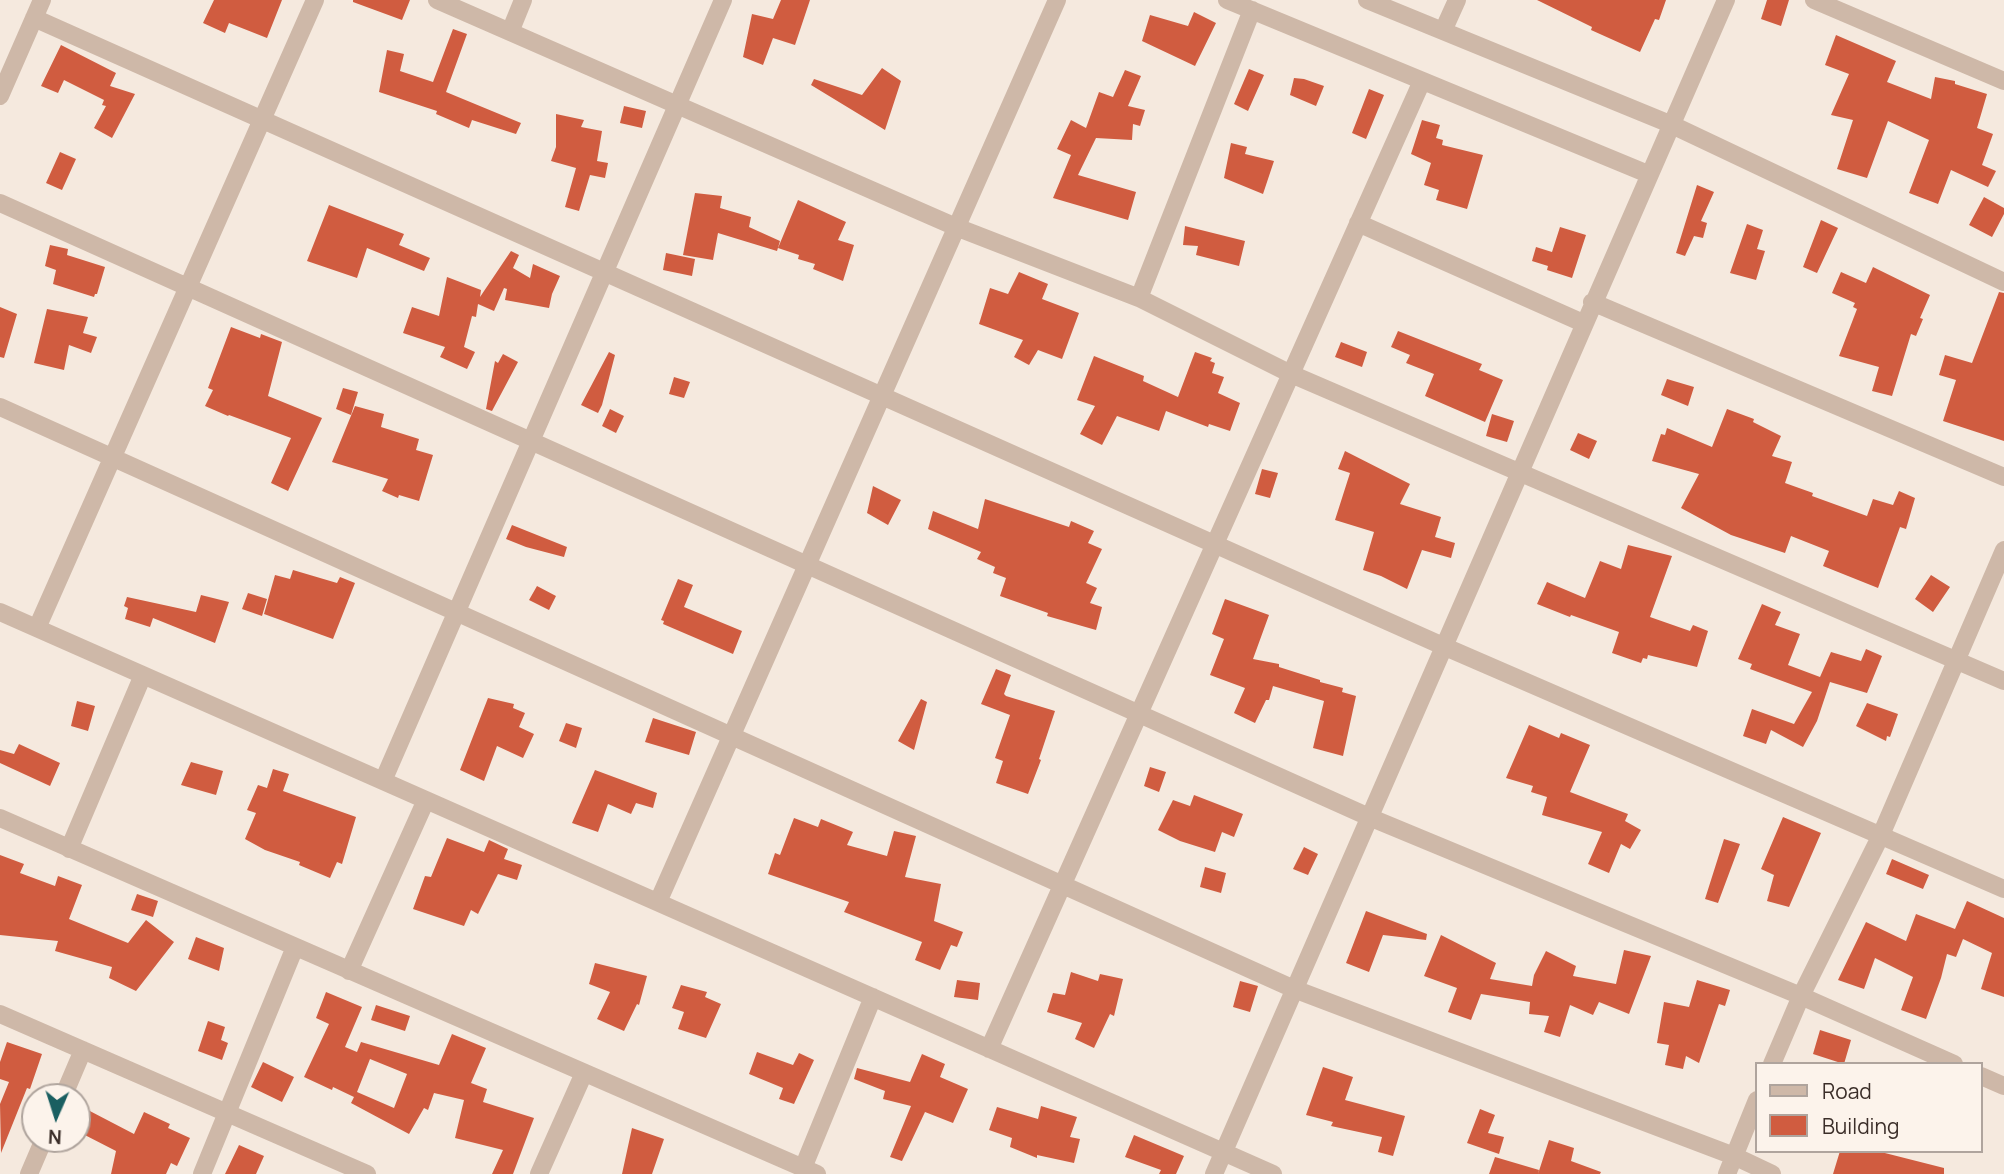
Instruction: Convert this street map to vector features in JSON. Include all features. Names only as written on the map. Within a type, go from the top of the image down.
[{"type":"street","points":[[0,96],[43,0]]},
{"type":"street","points":[[37,628],[315,0]]},
{"type":"street","points":[[437,0],[956,227],[1139,298],[1291,374],[2004,681]]},
{"type":"street","points":[[510,32],[523,0]]},
{"type":"street","points":[[383,781],[723,0]]},
{"type":"street","points":[[658,902],[1057,0]]},
{"type":"street","points":[[1227,0],[1648,174]]},
{"type":"street","points":[[1367,0],[1670,124],[2004,282]]},
{"type":"street","points":[[1443,31],[1457,0]]},
{"type":"street","points":[[1214,1174],[1592,302],[1726,0]]},
{"type":"street","points":[[1814,0],[2004,81]]},
{"type":"street","points":[[1139,298],[1252,10]]},
{"type":"street","points":[[34,18],[1443,646],[2004,889]]},
{"type":"street","points":[[989,1049],[1422,81]]},
{"type":"street","points":[[0,203],[1369,817],[1801,996],[1950,1062]]},
{"type":"street","points":[[1358,222],[1583,323]]},
{"type":"street","points":[[1592,302],[2004,477]]},
{"type":"street","points":[[0,407],[1294,989],[1734,1156],[1772,1174]]},
{"type":"street","points":[[1773,1062],[1801,996],[1881,835],[2004,550]]},
{"type":"street","points":[[0,612],[1273,1174]]},
{"type":"street","points":[[69,849],[143,675]]},
{"type":"street","points":[[349,971],[426,800]]},
{"type":"street","points":[[0,818],[810,1171],[873,997]]},
{"type":"street","points":[[202,1174],[295,947]]},
{"type":"street","points":[[0,1014],[366,1174]]},
{"type":"street","points":[[69,1083],[83,1051]]},
{"type":"street","points":[[539,1174],[584,1073]]},
{"type":"street","points":[[1983,1077],[2004,1086]]},
{"type":"street","points":[[1727,1174],[1756,1102]]},
{"type":"street","points":[[29,1174],[38,1153]]},
{"type":"building","points":[[214,0],[282,0],[267,38],[229,23],[225,33],[203,23]]},
{"type":"building","points":[[353,0],[410,0],[402,20]]},
{"type":"building","points":[[781,0],[810,0],[795,45],[773,38],[763,65],[743,57],[752,14],[773,19]]},
{"type":"building","points":[[1537,0],[1666,0],[1659,20],[1655,19],[1640,52],[1591,30],[1592,27]]},
{"type":"building","points":[[1767,0],[1789,0],[1781,26],[1761,19]]},
{"type":"building","points":[[1194,12],[1216,23],[1195,66],[1142,41],[1150,15],[1188,26]]},
{"type":"building","points":[[453,29],[467,34],[446,92],[521,123],[516,134],[472,120],[469,128],[436,114],[437,111],[379,92],[387,50],[404,54],[400,71],[433,82]]},
{"type":"building","points":[[1836,35],[1896,61],[1887,82],[1931,99],[1935,77],[1955,81],[1955,84],[1987,94],[1977,128],[1993,134],[1982,165],[1996,171],[1988,187],[1951,170],[1938,204],[1909,193],[1929,140],[1888,121],[1867,178],[1837,169],[1853,120],[1831,115],[1849,74],[1825,65]]},
{"type":"building","points":[[61,45],[116,73],[110,86],[135,94],[112,138],[94,128],[106,106],[102,105],[104,100],[64,80],[58,93],[41,86]]},
{"type":"building","points":[[882,68],[901,81],[885,130],[811,85],[814,79],[862,95]]},
{"type":"building","points":[[1249,69],[1264,75],[1248,111],[1234,104]]},
{"type":"building","points":[[1125,70],[1141,76],[1128,106],[1145,110],[1140,126],[1133,124],[1132,140],[1096,138],[1078,175],[1136,192],[1128,220],[1053,198],[1071,155],[1057,149],[1071,120],[1086,128],[1099,92],[1113,97]]},
{"type":"building","points":[[1294,78],[1324,86],[1316,106],[1290,95]]},
{"type":"building","points":[[1369,89],[1384,95],[1366,139],[1352,133]]},
{"type":"building","points":[[624,106],[646,111],[642,128],[620,123]]},
{"type":"building","points":[[556,114],[584,120],[581,127],[602,131],[597,161],[608,163],[605,178],[590,175],[579,211],[565,207],[576,168],[551,161],[556,147]]},
{"type":"building","points":[[1422,120],[1440,125],[1436,138],[1443,140],[1442,145],[1483,155],[1467,209],[1436,200],[1439,190],[1424,185],[1431,163],[1411,154]]},
{"type":"building","points":[[1231,143],[1247,147],[1245,154],[1274,161],[1263,194],[1224,178]]},
{"type":"building","points":[[60,152],[76,159],[62,190],[46,183]]},
{"type":"building","points":[[1697,185],[1714,192],[1701,221],[1707,223],[1703,238],[1694,236],[1685,256],[1676,253]]},
{"type":"building","points":[[695,193],[722,196],[720,208],[751,217],[749,227],[780,241],[777,251],[718,233],[713,260],[683,255]]},
{"type":"building","points":[[1984,197],[2004,208],[2004,214],[1992,237],[1969,225]]},
{"type":"building","points":[[798,200],[846,222],[838,240],[854,245],[843,281],[813,269],[815,264],[798,259],[799,255],[778,248]]},
{"type":"building","points":[[329,205],[404,234],[399,245],[430,258],[424,271],[367,248],[357,278],[307,261]]},
{"type":"building","points":[[1821,220],[1838,228],[1817,273],[1803,267]]},
{"type":"building","points":[[1747,224],[1763,230],[1757,249],[1765,251],[1756,280],[1730,273]]},
{"type":"building","points":[[1185,226],[1245,241],[1239,266],[1196,255],[1198,246],[1183,245]]},
{"type":"building","points":[[1560,227],[1586,235],[1572,278],[1547,270],[1548,266],[1532,261],[1536,247],[1552,252]]},
{"type":"building","points":[[50,245],[68,249],[67,255],[105,267],[94,297],[53,284],[56,270],[45,266]]},
{"type":"building","points":[[511,251],[519,255],[513,268],[530,278],[533,264],[560,276],[549,308],[505,300],[507,289],[504,288],[494,311],[478,304],[476,317],[472,316],[464,347],[475,352],[467,369],[440,357],[445,347],[403,333],[412,307],[439,316],[447,277],[481,290],[480,297]]},
{"type":"building","points":[[666,253],[695,259],[692,276],[663,270]]},
{"type":"building","points":[[1873,267],[1930,295],[1916,336],[1911,334],[1892,396],[1872,391],[1879,367],[1839,356],[1857,309],[1853,307],[1855,303],[1832,293],[1841,272],[1866,283]]},
{"type":"building","points":[[1019,272],[1048,284],[1042,299],[1079,313],[1062,359],[1038,350],[1029,365],[1014,357],[1023,340],[979,324],[990,288],[1008,294]]},
{"type":"building","points":[[1999,292],[2004,293],[2004,441],[1943,421],[1956,380],[1939,375],[1945,355],[1972,363]]},
{"type":"building","points":[[0,307],[17,314],[4,358],[0,357]]},
{"type":"building","points":[[47,309],[88,317],[83,333],[97,337],[91,353],[69,345],[64,370],[34,363]]},
{"type":"building","points":[[231,327],[260,338],[261,334],[282,342],[268,396],[322,418],[288,491],[271,483],[291,438],[205,406],[213,390],[208,388]]},
{"type":"building","points":[[1398,331],[1482,364],[1479,370],[1503,380],[1485,422],[1425,396],[1434,374],[1406,363],[1410,355],[1391,347]]},
{"type":"building","points":[[1341,342],[1367,352],[1362,367],[1335,357]]},
{"type":"building","points":[[609,352],[615,355],[598,413],[581,405]]},
{"type":"building","points":[[1195,352],[1212,358],[1210,361],[1215,363],[1212,373],[1224,377],[1218,393],[1240,403],[1230,431],[1209,424],[1208,427],[1166,411],[1159,431],[1117,416],[1102,445],[1080,434],[1095,406],[1077,400],[1094,356],[1144,376],[1143,381],[1178,397]]},
{"type":"building","points":[[503,354],[518,362],[492,411],[486,409],[495,361],[498,363]]},
{"type":"building","points":[[674,377],[690,382],[684,398],[669,394]]},
{"type":"building","points":[[1667,379],[1694,387],[1688,406],[1661,395]]},
{"type":"building","points":[[343,388],[358,392],[351,415],[336,409]]},
{"type":"building","points":[[355,406],[384,414],[381,427],[419,439],[416,450],[433,455],[419,501],[399,495],[398,498],[382,491],[388,479],[332,462]]},
{"type":"building","points":[[610,409],[624,416],[616,433],[602,426]]},
{"type":"building","points":[[1727,409],[1754,419],[1753,422],[1781,436],[1772,456],[1792,462],[1785,483],[1813,493],[1812,496],[1867,516],[1873,499],[1893,505],[1899,491],[1915,498],[1906,529],[1900,527],[1878,588],[1823,566],[1829,551],[1791,536],[1785,553],[1731,535],[1681,508],[1699,474],[1652,461],[1661,434],[1665,435],[1667,428],[1712,447]]},
{"type":"building","points":[[1492,414],[1514,421],[1507,442],[1486,436]]},
{"type":"building","points":[[1578,433],[1597,441],[1589,459],[1570,450]]},
{"type":"building","points":[[1345,451],[1410,484],[1400,504],[1441,517],[1435,537],[1455,543],[1451,558],[1422,550],[1407,589],[1363,570],[1374,532],[1335,520],[1350,473],[1338,469]]},
{"type":"building","points":[[1262,469],[1278,473],[1270,498],[1255,494]]},
{"type":"building","points":[[873,486],[901,500],[888,525],[867,513]]},
{"type":"building","points":[[985,499],[1069,527],[1071,521],[1094,531],[1088,543],[1102,549],[1086,583],[1097,588],[1090,603],[1102,607],[1096,630],[1047,616],[1048,613],[1000,596],[1006,578],[993,573],[995,567],[977,559],[981,552],[928,529],[933,511],[978,529]]},
{"type":"building","points":[[512,525],[567,547],[564,557],[506,539]]},
{"type":"building","points":[[1628,545],[1672,556],[1650,617],[1690,631],[1693,625],[1708,631],[1697,667],[1648,655],[1641,663],[1612,653],[1619,632],[1537,604],[1547,582],[1585,598],[1600,561],[1621,569]]},
{"type":"building","points":[[293,570],[337,583],[340,577],[355,583],[333,639],[264,614],[275,575],[290,579]]},
{"type":"building","points":[[1931,575],[1950,587],[1933,612],[1915,599]]},
{"type":"building","points":[[678,579],[693,585],[684,607],[742,631],[733,654],[663,624],[664,621],[661,620]]},
{"type":"building","points":[[537,586],[556,596],[549,610],[529,600]]},
{"type":"building","points":[[248,593],[267,599],[262,616],[242,609]]},
{"type":"building","points":[[201,595],[229,602],[215,643],[153,618],[150,627],[125,619],[128,608],[124,606],[127,597],[196,612]]},
{"type":"building","points":[[1225,599],[1269,615],[1253,659],[1279,664],[1279,667],[1343,688],[1342,692],[1356,696],[1343,756],[1313,748],[1324,701],[1273,686],[1269,700],[1266,700],[1255,723],[1234,713],[1245,688],[1210,675],[1224,639],[1212,634]]},
{"type":"building","points":[[1762,604],[1781,612],[1775,625],[1800,634],[1788,665],[1820,677],[1831,652],[1861,661],[1866,649],[1882,656],[1867,693],[1830,682],[1817,721],[1803,747],[1771,730],[1766,744],[1743,736],[1752,709],[1794,724],[1812,692],[1750,669],[1752,664],[1738,659]]},
{"type":"building","points":[[996,669],[1011,675],[1004,694],[1006,696],[1055,711],[1028,794],[996,783],[1003,761],[995,758],[1010,715],[981,704]]},
{"type":"building","points":[[488,698],[514,704],[513,708],[525,713],[519,727],[534,734],[523,758],[497,746],[484,781],[460,770]]},
{"type":"building","points":[[921,699],[927,702],[914,750],[898,741]]},
{"type":"building","points":[[77,701],[95,706],[88,731],[71,726]]},
{"type":"building","points":[[1867,703],[1898,714],[1886,741],[1856,726]]},
{"type":"building","points":[[653,718],[696,732],[689,755],[645,742]]},
{"type":"building","points":[[566,723],[582,728],[576,748],[559,741]]},
{"type":"building","points":[[1529,725],[1559,738],[1561,733],[1590,745],[1570,792],[1628,814],[1625,821],[1641,830],[1630,849],[1621,844],[1609,873],[1588,864],[1602,832],[1542,815],[1547,797],[1531,792],[1533,786],[1506,778]]},
{"type":"building","points":[[19,744],[60,763],[50,786],[0,763],[0,750],[14,754]]},
{"type":"building","points":[[191,762],[223,771],[216,795],[181,785]]},
{"type":"building","points":[[1150,767],[1166,772],[1159,792],[1144,786]]},
{"type":"building","points":[[273,769],[289,774],[283,791],[356,817],[342,864],[337,862],[330,878],[245,839],[256,813],[247,810],[258,785],[267,788]]},
{"type":"building","points":[[595,770],[657,793],[653,808],[636,803],[631,814],[608,804],[598,832],[572,823]]},
{"type":"building","points":[[1194,795],[1243,814],[1234,837],[1222,832],[1215,852],[1180,841],[1158,830],[1173,800],[1190,806]]},
{"type":"building","points":[[1783,817],[1821,833],[1789,907],[1767,901],[1774,875],[1761,869]]},
{"type":"building","points":[[794,818],[818,827],[821,819],[853,832],[847,845],[887,856],[894,831],[916,836],[905,877],[941,884],[934,921],[963,932],[957,947],[951,945],[940,970],[915,960],[922,942],[844,912],[849,902],[768,874],[775,853],[780,855]]},
{"type":"building","points":[[447,838],[484,852],[489,840],[508,849],[504,859],[522,865],[517,880],[498,874],[478,914],[471,910],[464,926],[413,909],[425,876],[431,877]]},
{"type":"building","points":[[1724,839],[1740,844],[1718,903],[1705,899]]},
{"type":"building","points":[[1304,847],[1318,854],[1308,875],[1293,869]]},
{"type":"building","points":[[0,855],[24,864],[20,873],[55,886],[58,876],[82,885],[69,919],[128,943],[146,920],[174,942],[136,991],[109,978],[112,967],[55,951],[58,941],[0,935]]},
{"type":"building","points":[[1892,859],[1929,875],[1923,889],[1886,874]]},
{"type":"building","points":[[1205,867],[1226,873],[1221,893],[1200,887]]},
{"type":"building","points":[[137,894],[158,901],[153,917],[131,910]]},
{"type":"building","points":[[1967,901],[2004,918],[2004,997],[1981,989],[1992,953],[1963,939],[1956,957],[1947,954],[1926,1019],[1901,1010],[1913,977],[1875,958],[1864,989],[1838,980],[1866,922],[1906,941],[1916,914],[1955,929]]},
{"type":"building","points":[[1366,911],[1427,934],[1426,940],[1383,935],[1369,972],[1346,963]]},
{"type":"building","points":[[1441,935],[1496,963],[1490,979],[1532,986],[1534,975],[1546,951],[1576,966],[1573,976],[1616,984],[1624,950],[1651,956],[1629,1014],[1599,1002],[1593,1015],[1570,1005],[1560,1037],[1544,1032],[1549,1016],[1529,1014],[1530,1002],[1481,994],[1471,1020],[1448,1012],[1457,988],[1424,976]]},
{"type":"building","points":[[196,937],[224,948],[219,971],[188,959]]},
{"type":"building","points":[[595,963],[647,976],[639,1005],[637,1004],[624,1031],[597,1019],[610,992],[589,984]]},
{"type":"building","points":[[1071,972],[1098,981],[1100,974],[1123,979],[1114,1016],[1110,1014],[1094,1048],[1075,1039],[1082,1023],[1047,1012],[1053,993],[1065,995]]},
{"type":"building","points":[[957,980],[980,983],[978,1000],[954,997]]},
{"type":"building","points":[[1697,980],[1730,990],[1725,1006],[1719,1004],[1699,1063],[1686,1056],[1683,1069],[1665,1065],[1669,1045],[1657,1043],[1664,1002],[1689,1007]]},
{"type":"building","points":[[1240,981],[1258,986],[1250,1012],[1233,1007]]},
{"type":"building","points":[[681,985],[707,992],[705,997],[721,1004],[706,1038],[678,1029],[684,1012],[672,1008]]},
{"type":"building","points":[[326,992],[362,1007],[345,1047],[357,1052],[361,1042],[439,1065],[452,1034],[486,1048],[471,1083],[487,1089],[483,1102],[534,1118],[513,1174],[492,1174],[503,1150],[455,1138],[464,1100],[434,1093],[428,1110],[424,1108],[409,1134],[351,1103],[354,1097],[304,1077],[329,1024],[316,1018]],"holes":[[[370,1059],[407,1074],[394,1108],[357,1092]]]},
{"type":"building","points":[[376,1005],[410,1016],[405,1031],[371,1020]]},
{"type":"building","points":[[208,1021],[225,1027],[221,1040],[228,1043],[222,1060],[198,1051]]},
{"type":"building","points":[[1820,1030],[1851,1040],[1845,1062],[1813,1054]]},
{"type":"building","points":[[7,1042],[42,1054],[32,1083],[21,1083],[21,1103],[1,1153],[0,1104],[9,1082],[0,1079],[0,1062]]},
{"type":"building","points":[[757,1052],[793,1065],[799,1053],[814,1060],[794,1104],[779,1099],[783,1088],[749,1074]]},
{"type":"building","points":[[922,1054],[945,1064],[940,1077],[968,1089],[953,1123],[925,1112],[902,1161],[890,1157],[911,1106],[883,1099],[885,1091],[854,1079],[857,1068],[910,1082]]},
{"type":"building","points":[[263,1062],[294,1077],[282,1102],[251,1087]]},
{"type":"building","points":[[1323,1067],[1353,1077],[1345,1100],[1405,1116],[1393,1156],[1378,1152],[1382,1137],[1331,1126],[1333,1122],[1306,1115]]},
{"type":"building","points":[[1041,1106],[1077,1117],[1070,1137],[1080,1139],[1074,1163],[1037,1155],[1037,1158],[1010,1147],[1012,1138],[989,1130],[997,1107],[1038,1119]]},
{"type":"building","points":[[1480,1109],[1495,1115],[1488,1133],[1504,1137],[1499,1154],[1467,1143]]},
{"type":"building","points":[[91,1112],[134,1134],[144,1112],[170,1124],[168,1128],[190,1138],[177,1166],[171,1163],[166,1174],[111,1174],[116,1151],[91,1138]]},
{"type":"building","points":[[632,1128],[664,1139],[652,1174],[622,1174]]},
{"type":"building","points":[[1134,1135],[1184,1156],[1176,1174],[1159,1174],[1161,1170],[1125,1157]]},
{"type":"building","points":[[1549,1140],[1574,1148],[1571,1161],[1601,1172],[1600,1174],[1538,1174]]},
{"type":"building","points":[[239,1145],[264,1156],[256,1174],[225,1174]]},
{"type":"building","points":[[1839,1153],[1885,1153],[1944,1168],[1944,1174],[1833,1174]]},
{"type":"building","points":[[1495,1157],[1539,1170],[1538,1174],[1489,1174]]}]
